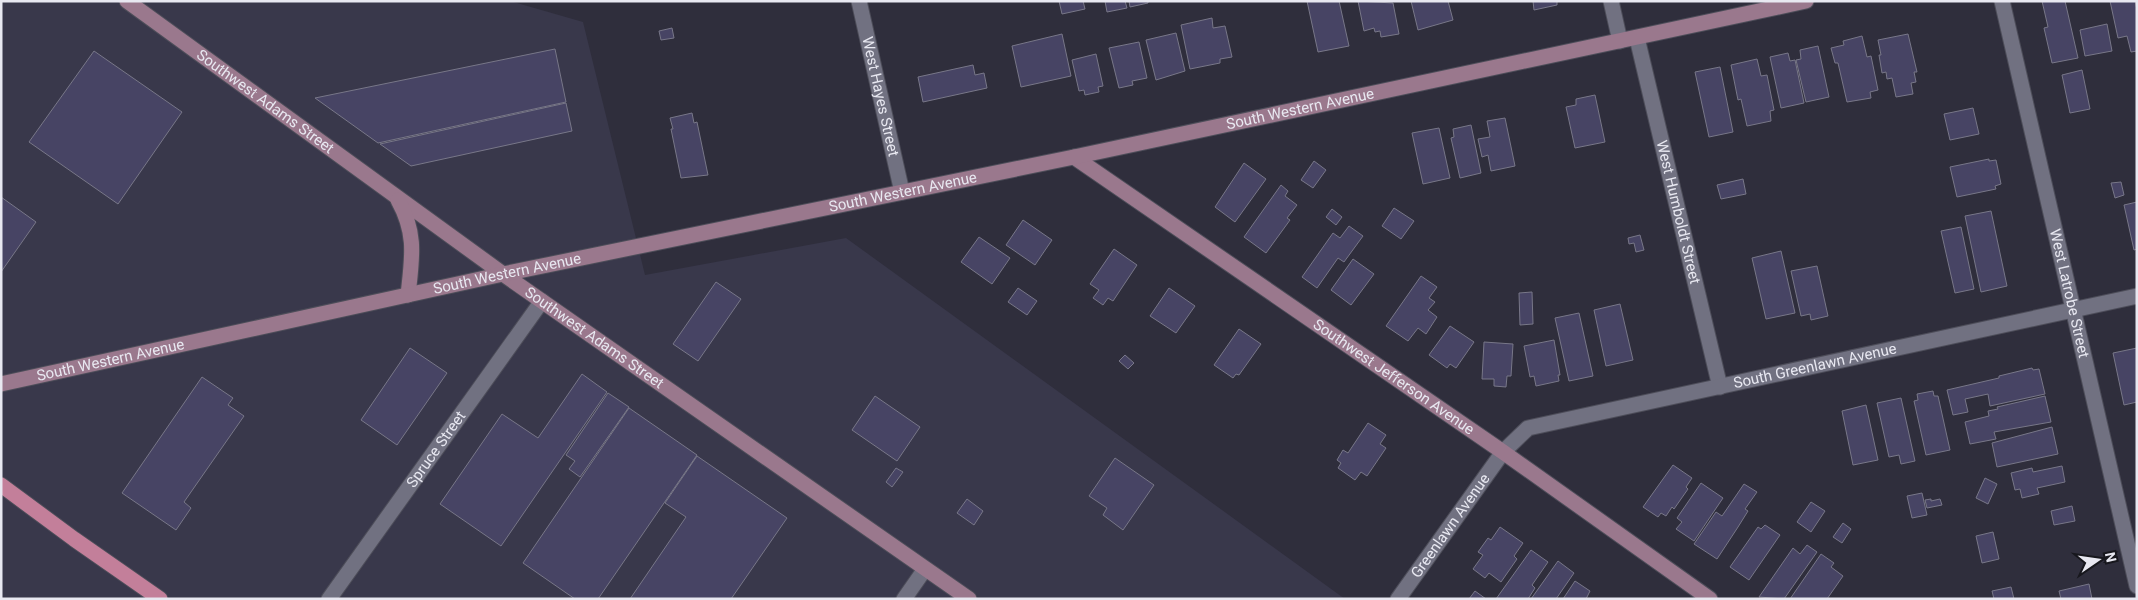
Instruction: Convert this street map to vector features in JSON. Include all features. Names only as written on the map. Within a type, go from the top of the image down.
[{"type":"main road","name":"Southwest Adams Street","points":[[128,1],[503,274],[970,599]]},
{"type":"main road","name":"South Western Avenue","points":[[1,384],[503,274],[1074,157],[1806,1]]},
{"type":"main road","name":"Southwest Jefferson Avenue","points":[[1074,157],[1503,452],[1710,599]]},
{"type":"main road","points":[[396,197],[406,214],[411,230],[413,251],[408,295]]},
{"type":"main road","points":[[1,484],[74,539],[160,599]]},
{"type":"street","name":"West Hayes Street","points":[[859,1],[902,192]]},
{"type":"street","points":[[1611,1],[1620,41]]},
{"type":"street","name":"West Latrobe Street","points":[[2002,1],[2137,586]]},
{"type":"street","name":"West Humboldt Street","points":[[1636,38],[1720,387]]},
{"type":"street","name":"South Greenlawn Avenue","points":[[1503,452],[1528,428],[2137,296]]},
{"type":"street","name":"Spruce Street","points":[[329,599],[542,301]]},
{"type":"street","name":"Greenlawn Avenue","points":[[1398,599],[1503,452]]},
{"type":"street","points":[[904,599],[925,569]]},
{"type":"shaded area","points":[[1,1],[510,1],[583,22],[645,275],[846,238],[1345,599],[1,599]]},
{"type":"building","points":[[1059,1],[1083,1],[1085,9],[1062,14]]},
{"type":"building","points":[[1105,1],[1125,1],[1127,8],[1107,12]]},
{"type":"building","points":[[1129,1],[1148,1],[1148,3],[1130,7]]},
{"type":"building","points":[[1307,1],[1339,1],[1349,46],[1318,52]]},
{"type":"building","points":[[1358,1],[1393,3],[1399,34],[1381,37],[1380,31],[1375,32],[1374,28],[1364,31]]},
{"type":"building","points":[[1411,1],[1448,1],[1453,20],[1418,30]]},
{"type":"building","points":[[1533,1],[1557,1],[1557,5],[1534,10]]},
{"type":"building","points":[[2042,1],[2065,1],[2078,58],[2052,63],[2044,28],[2048,27]]},
{"type":"building","points":[[2110,1],[2135,1],[2137,10],[2137,51],[2131,52],[2127,36],[2118,38]]},
{"type":"building","points":[[1212,18],[1213,28],[1225,26],[1232,57],[1220,59],[1220,63],[1190,69],[1181,25]]},
{"type":"building","points":[[2107,24],[2112,51],[2085,56],[2080,30]]},
{"type":"building","points":[[672,28],[674,38],[661,40],[659,31]]},
{"type":"building","points":[[1176,33],[1185,71],[1156,80],[1146,40]]},
{"type":"building","points":[[1062,34],[1071,76],[1021,87],[1012,46]]},
{"type":"building","points":[[1908,34],[1917,72],[1914,72],[1916,82],[1911,83],[1913,94],[1896,97],[1892,78],[1887,79],[1886,72],[1882,73],[1878,40]]},
{"type":"building","points":[[1862,36],[1867,57],[1871,56],[1878,90],[1870,92],[1871,98],[1847,102],[1838,63],[1835,63],[1831,48],[1844,45],[1843,41]]},
{"type":"building","points":[[1139,42],[1147,78],[1132,81],[1133,85],[1119,88],[1109,48]]},
{"type":"building","points":[[1818,46],[1829,97],[1806,102],[1796,60],[1801,59],[1800,50]]},
{"type":"building","points":[[555,49],[566,102],[378,143],[315,98]]},
{"type":"building","points":[[94,51],[182,112],[118,204],[29,142]]},
{"type":"building","points":[[1788,53],[1790,61],[1795,60],[1804,103],[1781,108],[1770,57]]},
{"type":"building","points":[[1096,54],[1103,86],[1098,87],[1099,92],[1085,95],[1084,90],[1079,91],[1072,60]]},
{"type":"building","points":[[1757,59],[1761,76],[1767,75],[1774,110],[1770,111],[1771,121],[1747,126],[1741,99],[1738,100],[1731,65]]},
{"type":"building","points":[[973,65],[975,75],[984,73],[987,88],[923,102],[918,77]]},
{"type":"building","points":[[1720,67],[1733,132],[1709,137],[1695,72]]},
{"type":"building","points":[[2082,70],[2090,109],[2070,113],[2062,75]]},
{"type":"building","points":[[1595,95],[1605,142],[1575,148],[1566,107],[1576,105],[1576,99]]},
{"type":"building","points":[[566,103],[572,131],[411,166],[380,144]]},
{"type":"building","points":[[1973,108],[1979,134],[1950,140],[1944,114]]},
{"type":"building","points":[[692,113],[694,123],[697,122],[708,175],[681,178],[670,118]]},
{"type":"building","points":[[1505,118],[1515,166],[1491,171],[1488,155],[1482,157],[1478,139],[1490,137],[1487,121]]},
{"type":"building","points":[[1471,125],[1481,173],[1460,178],[1451,138],[1454,137],[1453,129]]},
{"type":"building","points":[[1439,128],[1450,178],[1423,184],[1412,133]]},
{"type":"building","points":[[1989,159],[1989,161],[1996,160],[2001,184],[1995,186],[1996,189],[1957,197],[1950,167]]},
{"type":"building","points":[[1314,161],[1326,170],[1313,188],[1301,180]]},
{"type":"building","points":[[1244,163],[1266,179],[1235,222],[1215,207]]},
{"type":"building","points":[[1743,179],[1746,194],[1721,199],[1717,185]]},
{"type":"building","points":[[2121,182],[2124,195],[2115,198],[2111,183]]},
{"type":"building","points":[[1281,185],[1288,191],[1285,196],[1297,205],[1287,218],[1290,220],[1266,253],[1244,237]]},
{"type":"building","points":[[1,197],[36,222],[1,272]]},
{"type":"building","points":[[2137,202],[2137,249],[2134,250],[2124,205]]},
{"type":"building","points":[[1394,208],[1414,221],[1401,239],[1382,226]]},
{"type":"building","points":[[1332,209],[1342,217],[1336,225],[1326,217]]},
{"type":"building","points":[[1991,211],[2007,286],[1981,292],[1965,216]]},
{"type":"building","points":[[1023,220],[1052,240],[1035,265],[1006,245]]},
{"type":"building","points":[[1349,226],[1363,236],[1344,262],[1338,258],[1317,288],[1302,277],[1333,233],[1340,238]]},
{"type":"building","points":[[1961,227],[1974,289],[1955,293],[1941,231]]},
{"type":"building","points":[[1640,235],[1644,250],[1636,252],[1634,243],[1629,244],[1628,238]]},
{"type":"building","points":[[979,237],[1010,258],[992,284],[961,262]]},
{"type":"building","points":[[1114,249],[1137,265],[1113,301],[1108,298],[1103,305],[1093,298],[1099,290],[1090,284]]},
{"type":"building","points":[[1781,251],[1795,313],[1766,319],[1752,258]]},
{"type":"building","points":[[1353,259],[1374,274],[1351,305],[1331,290]]},
{"type":"building","points":[[1817,266],[1828,316],[1811,320],[1810,314],[1801,316],[1791,271]]},
{"type":"building","points":[[1421,276],[1437,287],[1429,298],[1435,302],[1428,310],[1437,317],[1426,334],[1418,328],[1408,341],[1386,326]]},
{"type":"building","points":[[716,282],[741,299],[698,361],[673,344]]},
{"type":"building","points":[[1018,288],[1037,301],[1027,315],[1008,302]]},
{"type":"building","points":[[1169,288],[1195,306],[1176,333],[1150,316]]},
{"type":"building","points":[[1532,292],[1533,324],[1520,325],[1519,293]]},
{"type":"building","points":[[1620,304],[1633,360],[1606,366],[1594,310]]},
{"type":"building","points":[[1579,313],[1593,376],[1569,381],[1555,318]]},
{"type":"building","points":[[1450,326],[1474,342],[1456,368],[1450,364],[1447,368],[1429,355]]},
{"type":"building","points":[[1239,329],[1261,344],[1239,375],[1236,374],[1233,378],[1214,365]]},
{"type":"building","points":[[1554,340],[1560,375],[1558,375],[1559,381],[1536,386],[1534,376],[1530,377],[1524,346]]},
{"type":"building","points":[[1484,342],[1513,344],[1511,376],[1507,376],[1506,387],[1494,386],[1494,379],[1482,379]]},
{"type":"building","points":[[410,348],[447,373],[397,445],[361,420]]},
{"type":"building","points":[[2137,348],[2137,402],[2124,405],[2113,353]]},
{"type":"building","points":[[1125,355],[1134,363],[1128,369],[1119,361]]},
{"type":"building","points":[[2032,368],[2033,370],[2039,369],[2045,394],[1990,406],[1988,394],[1965,399],[1968,412],[1953,415],[1947,390]]},
{"type":"building","points":[[582,374],[607,392],[501,546],[440,504],[502,414],[538,438]]},
{"type":"building","points":[[202,377],[233,398],[228,405],[244,416],[184,502],[191,508],[176,530],[122,493]]},
{"type":"building","points":[[1933,391],[1934,396],[1938,396],[1950,450],[1926,455],[1914,401],[1918,400],[1917,394]]},
{"type":"building","points":[[608,393],[629,407],[580,477],[569,469],[575,461],[566,455]]},
{"type":"building","points":[[875,396],[920,427],[897,461],[852,430]]},
{"type":"building","points":[[2045,396],[2051,422],[1994,432],[1996,439],[1970,444],[1965,422],[1989,416],[1988,411],[1998,409],[1997,407]]},
{"type":"building","points":[[1901,398],[1915,461],[1901,464],[1899,455],[1889,457],[1877,403]]},
{"type":"building","points":[[1866,405],[1878,460],[1853,465],[1842,411]]},
{"type":"building","points":[[629,408],[697,455],[598,599],[575,599],[523,563]]},
{"type":"building","points":[[1368,423],[1386,435],[1380,444],[1386,448],[1367,476],[1361,472],[1355,480],[1338,468],[1341,463],[1337,460],[1343,450],[1348,453]]},
{"type":"building","points":[[2052,427],[2058,454],[1997,467],[1992,443]]},
{"type":"building","points":[[697,456],[787,518],[731,599],[630,599],[686,517],[665,503]]},
{"type":"building","points":[[1115,458],[1154,485],[1123,530],[1103,515],[1107,508],[1089,496]]},
{"type":"building","points":[[1673,465],[1692,478],[1686,487],[1688,489],[1674,509],[1672,507],[1666,516],[1661,513],[1658,517],[1643,507]]},
{"type":"building","points":[[2062,466],[2065,482],[2037,488],[2039,494],[2022,498],[2020,489],[2015,490],[2011,473],[2032,468],[2033,472]]},
{"type":"building","points":[[896,468],[903,472],[892,487],[886,482]]},
{"type":"building","points":[[1985,478],[1997,484],[1988,504],[1976,498]]},
{"type":"building","points":[[1701,483],[1723,498],[1694,541],[1676,529],[1682,522],[1677,518]]},
{"type":"building","points":[[1744,484],[1757,492],[1745,509],[1748,511],[1717,559],[1694,544],[1716,512],[1722,516]]},
{"type":"building","points":[[1922,493],[1927,515],[1912,518],[1907,496]]},
{"type":"building","points":[[967,499],[983,511],[974,525],[957,513]]},
{"type":"building","points":[[1931,499],[1931,501],[1940,499],[1942,505],[1927,508],[1925,500]]},
{"type":"building","points":[[1811,502],[1825,511],[1811,532],[1797,522]]},
{"type":"building","points":[[2072,506],[2075,521],[2054,525],[2051,511]]},
{"type":"building","points":[[1843,523],[1851,529],[1842,543],[1833,537]]},
{"type":"building","points":[[1765,525],[1780,535],[1749,580],[1730,567],[1758,527],[1761,529]]},
{"type":"building","points":[[1500,527],[1523,543],[1514,556],[1517,559],[1501,582],[1489,573],[1485,578],[1473,569],[1483,555],[1478,552],[1488,538],[1491,540]]},
{"type":"building","points":[[1993,532],[1999,559],[1982,563],[1976,536]]},
{"type":"building","points":[[1807,545],[1817,552],[1784,599],[1759,597],[1793,548],[1800,554]]},
{"type":"building","points":[[1531,550],[1548,562],[1532,585],[1535,588],[1528,599],[1496,599]]},
{"type":"building","points":[[1821,554],[1834,563],[1831,567],[1843,576],[1827,599],[1790,599]]},
{"type":"building","points":[[1558,561],[1574,573],[1556,599],[1531,599]]},
{"type":"building","points":[[1575,581],[1590,591],[1586,599],[1563,599]]},
{"type":"building","points":[[2089,584],[2092,599],[2061,599],[2059,591]]},
{"type":"building","points":[[2011,587],[2014,599],[1994,599],[1992,591]]},
{"type":"building","points":[[1475,591],[1486,599],[1469,599]]}]
